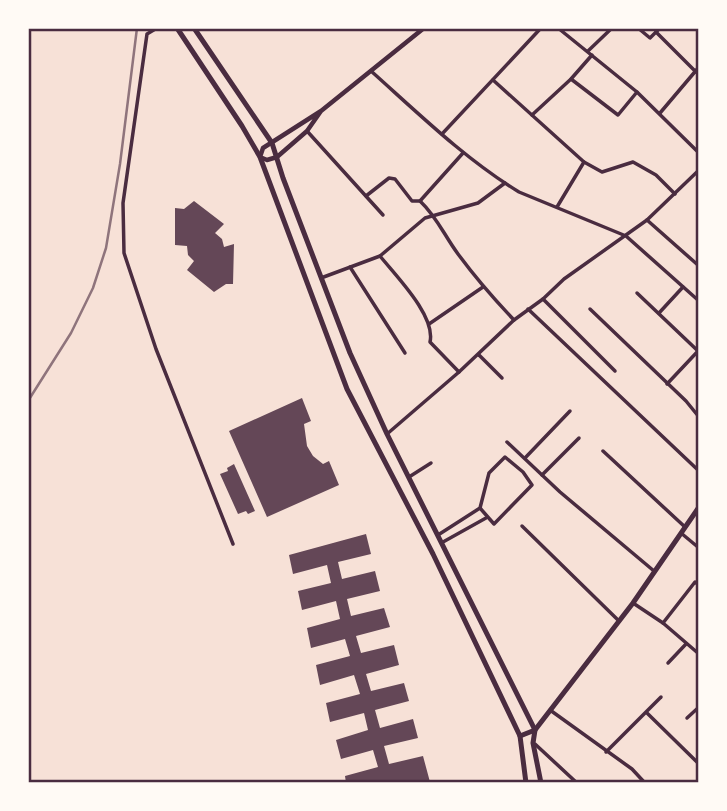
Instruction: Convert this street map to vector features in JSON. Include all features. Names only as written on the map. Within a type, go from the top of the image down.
[{"type":"main road","points":[[177,28],[260,157],[347,389],[450,589],[520,736],[526,783]]},
{"type":"main road","points":[[194,28],[272,143],[350,353],[387,434],[535,730]]},
{"type":"main road","points":[[541,783],[533,743],[535,730],[633,603],[699,507]]},
{"type":"main road","points":[[520,736],[535,730]]},
{"type":"street","points":[[157,28],[147,34],[123,203],[124,253],[156,349],[233,544]]},
{"type":"street","points":[[321,111],[307,131],[277,156],[267,160],[260,157],[264,148],[321,111],[424,28]]},
{"type":"street","points":[[442,134],[541,28]]},
{"type":"street","points":[[558,28],[637,92],[699,153]]},
{"type":"street","points":[[532,115],[571,79],[612,28]]},
{"type":"street","points":[[638,28],[650,38],[658,30],[697,70],[660,113]]},
{"type":"street","points":[[370,71],[464,153],[505,183],[519,192],[626,236],[699,302]]},
{"type":"street","points":[[571,79],[618,115],[637,92]]},
{"type":"street","points":[[493,80],[584,162],[602,172],[633,162],[656,175],[675,194]]},
{"type":"street","points":[[307,131],[383,215]]},
{"type":"street","points":[[420,201],[464,153]]},
{"type":"street","points":[[557,207],[584,162]]},
{"type":"street","points":[[387,434],[514,320],[543,299],[564,279],[647,220],[699,170]]},
{"type":"street","points":[[366,196],[391,177],[395,179],[411,201],[420,201],[435,215],[456,251],[483,287],[514,320]]},
{"type":"street","points":[[321,278],[380,256],[425,218],[478,204],[505,183]]},
{"type":"street","points":[[647,220],[699,266]]},
{"type":"street","points":[[380,256],[425,314],[432,334],[430,342],[459,372]]},
{"type":"street","points":[[350,267],[405,354]]},
{"type":"street","points":[[429,324],[483,287]]},
{"type":"street","points":[[659,313],[683,287]]},
{"type":"street","points":[[638,293],[699,351],[667,384]]},
{"type":"street","points":[[543,299],[615,371]]},
{"type":"street","points":[[528,309],[699,471]]},
{"type":"street","points":[[590,309],[699,417]]},
{"type":"street","points":[[478,355],[502,378]]},
{"type":"street","points":[[524,458],[570,411]]},
{"type":"street","points":[[542,475],[579,438]]},
{"type":"street","points":[[507,442],[655,572]]},
{"type":"street","points":[[603,451],[685,527]]},
{"type":"street","points":[[438,535],[480,508],[489,473],[505,457],[523,472],[532,485],[494,524],[480,508]]},
{"type":"street","points":[[409,477],[431,463]]},
{"type":"street","points":[[442,543],[486,518]]},
{"type":"street","points":[[522,526],[619,621]]},
{"type":"street","points":[[681,533],[699,548]]},
{"type":"street","points":[[663,623],[695,582],[699,585]]},
{"type":"street","points":[[633,603],[663,623],[699,654]]},
{"type":"street","points":[[668,663],[686,644]]},
{"type":"street","points":[[606,752],[662,697]]},
{"type":"street","points":[[687,718],[699,707]]},
{"type":"street","points":[[549,710],[632,769],[645,783]]},
{"type":"street","points":[[647,713],[699,764]]},
{"type":"street","points":[[533,743],[577,783]]},
{"type":"building","points":[[194,201],[224,224],[215,233],[222,239],[224,247],[234,244],[233,284],[226,284],[214,292],[187,270],[194,261],[188,255],[187,246],[175,245],[175,208],[184,209]]},
{"type":"building","points":[[302,398],[311,421],[304,424],[307,446],[313,456],[323,464],[329,461],[339,485],[267,517],[229,431]]},
{"type":"building","points":[[234,464],[255,511],[248,514],[246,511],[238,514],[220,474],[228,471],[227,468]]},
{"type":"building","points":[[366,534],[371,554],[338,562],[342,579],[375,571],[380,591],[347,599],[351,616],[384,608],[390,627],[356,636],[361,653],[394,645],[399,665],[366,674],[371,691],[404,683],[409,701],[375,710],[380,728],[413,719],[418,738],[384,746],[389,764],[423,756],[430,782],[346,783],[345,776],[378,767],[373,750],[341,759],[336,740],[368,730],[364,713],[330,722],[326,703],[360,694],[354,675],[320,685],[316,665],[350,656],[345,639],[311,648],[307,628],[340,619],[336,601],[302,610],[298,591],[331,583],[327,565],[293,574],[289,555]]},
{"type":"railway","points":[[28,401],[71,333],[93,288],[106,248],[120,164],[137,28]]}]
